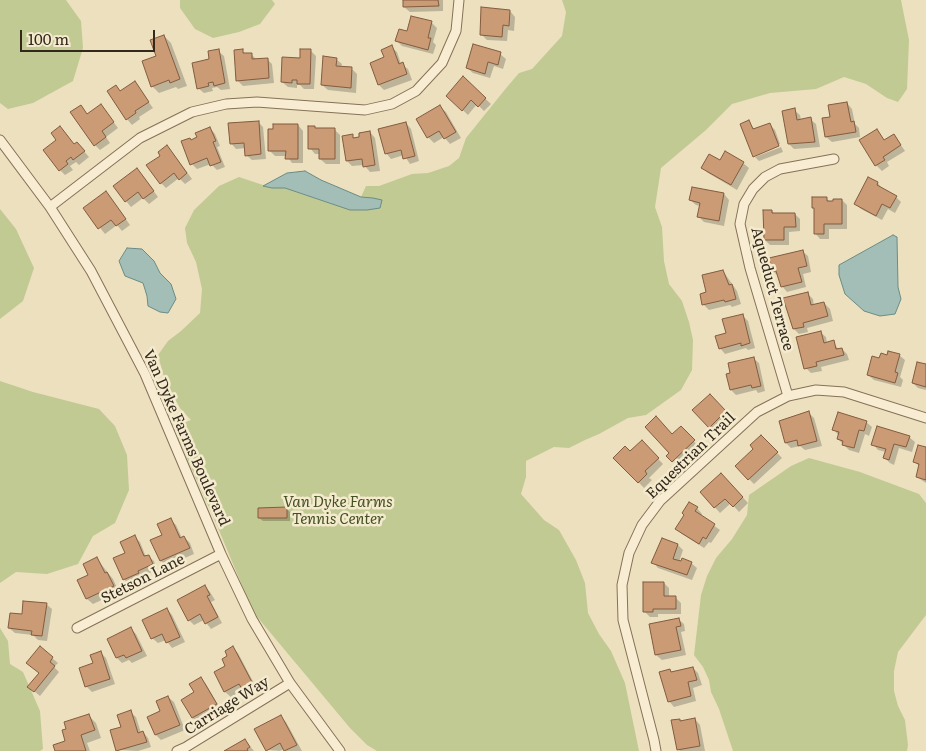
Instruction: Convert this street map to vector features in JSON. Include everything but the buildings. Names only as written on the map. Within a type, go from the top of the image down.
[{"type":"street","points":[[50,207],[140,138],[192,112],[226,104],[257,102],[365,110],[392,104],[416,91],[442,63],[456,31],[459,0]]},
{"type":"street","name":"Van Dyke Farms Boulevard","points":[[0,140],[50,207],[91,271],[146,374],[222,554],[252,619],[290,683],[340,751]]},
{"type":"street","name":"Aqueduct Terrace","points":[[788,396],[750,268],[740,224],[744,204],[753,188],[765,177],[780,169],[834,160]]},
{"type":"street","name":"Equestrian Trail","points":[[656,751],[623,620],[622,585],[629,553],[642,525],[660,501],[757,412],[788,396],[816,390],[844,392],[926,418]]},
{"type":"street","name":"Stetson Lane","points":[[77,628],[222,554]]},
{"type":"street","name":"Carriage Way","points":[[177,751],[290,683]]},
{"type":"green space","points":[[0,0],[66,0],[81,21],[83,48],[73,81],[33,103],[8,109],[0,103]]},
{"type":"green space","points":[[180,0],[272,0],[275,4],[260,24],[239,32],[213,38],[195,29],[180,8]]},
{"type":"green space","name":"Van Dyke Farms Tennis Center","points":[[562,0],[901,0],[909,40],[907,89],[898,102],[887,98],[866,84],[844,77],[816,89],[770,93],[732,104],[706,130],[661,168],[655,207],[662,227],[664,261],[669,284],[682,301],[689,322],[693,340],[692,370],[681,390],[646,415],[628,418],[569,448],[554,447],[526,461],[526,477],[521,494],[544,520],[559,530],[576,560],[585,583],[588,613],[611,651],[625,683],[639,751],[377,751],[367,745],[350,728],[253,612],[173,427],[191,420],[180,408],[171,392],[163,374],[158,355],[168,341],[200,313],[202,289],[196,262],[187,243],[185,228],[194,210],[219,186],[239,177],[272,188],[285,188],[350,210],[373,198],[361,197],[366,186],[379,186],[412,174],[428,173],[449,166],[459,158],[466,138],[519,73],[532,69],[562,36],[566,12]]},
{"type":"green space","points":[[0,209],[16,229],[34,268],[23,301],[0,319]]},
{"type":"green space","points":[[0,381],[33,392],[99,409],[115,426],[127,455],[129,490],[115,523],[93,536],[78,564],[47,574],[16,572],[0,583]]},
{"type":"green space","points":[[809,458],[860,472],[919,494],[926,503],[926,615],[898,652],[894,671],[894,691],[898,706],[905,720],[907,751],[733,751],[719,709],[711,692],[709,680],[703,667],[694,655],[701,595],[707,576],[716,558],[732,539],[747,515],[749,495],[791,466]]},
{"type":"green space","points":[[0,628],[8,641],[10,664],[23,672],[40,711],[43,749],[40,751],[0,751]]},
{"type":"water","points":[[305,171],[361,197],[382,200],[380,208],[350,210],[285,188],[263,186],[287,173]]},
{"type":"water","points":[[893,235],[897,237],[898,287],[901,299],[895,314],[880,316],[864,311],[845,294],[839,275],[839,265]]},
{"type":"water","points":[[127,248],[142,249],[154,261],[160,273],[171,284],[176,299],[168,313],[160,312],[148,306],[143,283],[125,276],[119,261]]}]
